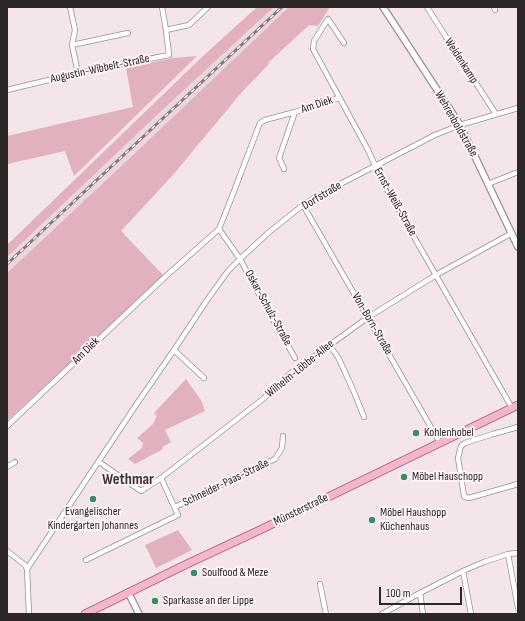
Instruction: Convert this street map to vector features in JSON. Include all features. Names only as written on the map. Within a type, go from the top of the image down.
[{"type":"main road","name":"Münsterstraße","points":[[85,614],[515,407]]},
{"type":"street","points":[[70,7],[75,30],[72,45],[78,74]]},
{"type":"street","name":"Augustin-Wibbelt-Straße","points":[[7,90],[169,55],[162,7]]},
{"type":"street","points":[[166,30],[189,25],[208,7]]},
{"type":"street","name":"Wehrenboldstraße","points":[[383,7],[460,125],[518,247]]},
{"type":"street","name":"Weidenkamp","points":[[427,7],[496,114]]},
{"type":"street","name":"Ernst-Weiß-Straße","points":[[344,43],[328,19],[314,41],[313,49],[368,150],[382,182],[515,407]]},
{"type":"street","points":[[72,45],[128,33]]},
{"type":"street","name":"Am Diek","points":[[7,426],[165,277],[219,229],[260,123],[265,120],[339,98]]},
{"type":"street","name":"Dorfstraße","points":[[27,569],[215,289],[228,271],[240,259],[268,233],[303,205],[317,196],[435,135],[460,125],[518,108]]},
{"type":"street","name":"Am Diek","points":[[284,169],[279,158],[295,112]]},
{"type":"street","points":[[488,184],[518,172]]},
{"type":"street","name":"Von-Born-Straße","points":[[303,205],[440,443]]},
{"type":"street","name":"Oskar-Schulz-Straße","points":[[219,229],[240,259],[295,358]]},
{"type":"street","name":"Wilhelm-Löbbe-Allee","points":[[99,462],[141,491],[161,478],[263,399],[292,372],[329,345],[368,318],[436,275],[512,233]]},
{"type":"street","points":[[329,345],[338,357],[346,372],[364,417]]},
{"type":"street","points":[[174,350],[204,378]]},
{"type":"street","points":[[518,427],[465,443],[461,446],[458,458],[465,497],[469,498],[518,484]]},
{"type":"street","name":"Schneider-Paas-Straße","points":[[175,507],[275,459],[282,448],[283,436]]},
{"type":"street","points":[[7,467],[15,462]]},
{"type":"street","name":"Schneider-Paas-Straße","points":[[86,560],[178,515],[161,478]]},
{"type":"street","points":[[7,551],[25,565],[27,569],[29,614]]},
{"type":"street","points":[[382,614],[463,571],[508,554],[518,553]]},
{"type":"street","points":[[508,554],[518,608]]},
{"type":"street","points":[[463,571],[471,614]]},
{"type":"street","points":[[320,584],[326,614]]},
{"type":"street","points":[[128,592],[139,614]]},
{"type":"street","points":[[420,593],[423,614]]},
{"type":"shaded area","points":[[257,7],[274,7],[7,257],[7,245],[203,56]]},
{"type":"shaded area","points":[[274,7],[289,7],[7,273],[7,257]]},
{"type":"shaded area","points":[[289,7],[330,7],[318,26],[309,25],[269,62],[172,176],[121,231],[164,276],[7,421],[7,273]]},
{"type":"shaded area","points":[[197,56],[74,176],[65,151],[7,164],[7,136],[133,107],[126,68],[173,58]]},
{"type":"shaded area","points":[[186,379],[201,400],[205,411],[165,430],[171,442],[162,447],[163,449],[135,464],[128,459],[142,448],[143,443],[137,438],[153,424],[157,416],[154,413]]},
{"type":"shaded area","points":[[178,530],[192,550],[156,568],[145,545]]},
{"type":"railway","points":[[7,264],[282,7]]},
{"type":"place","name":"Kohlenhobel","points":[[416,433]]},
{"type":"place","name":"Möbel Hauschopp","points":[[404,477]]},
{"type":"place","name":"Evangelischer Kindergarten Johannes","points":[[93,499]]},
{"type":"place","name":"Möbel Haushopp Küchenhaus","points":[[372,520]]},
{"type":"place","name":"Soulfood & Meze","points":[[194,573]]},
{"type":"place","name":"Sparkasse an der Lippe","points":[[155,601]]},
{"type":"district","name":"Wethmar","points":[[128,480]]}]
